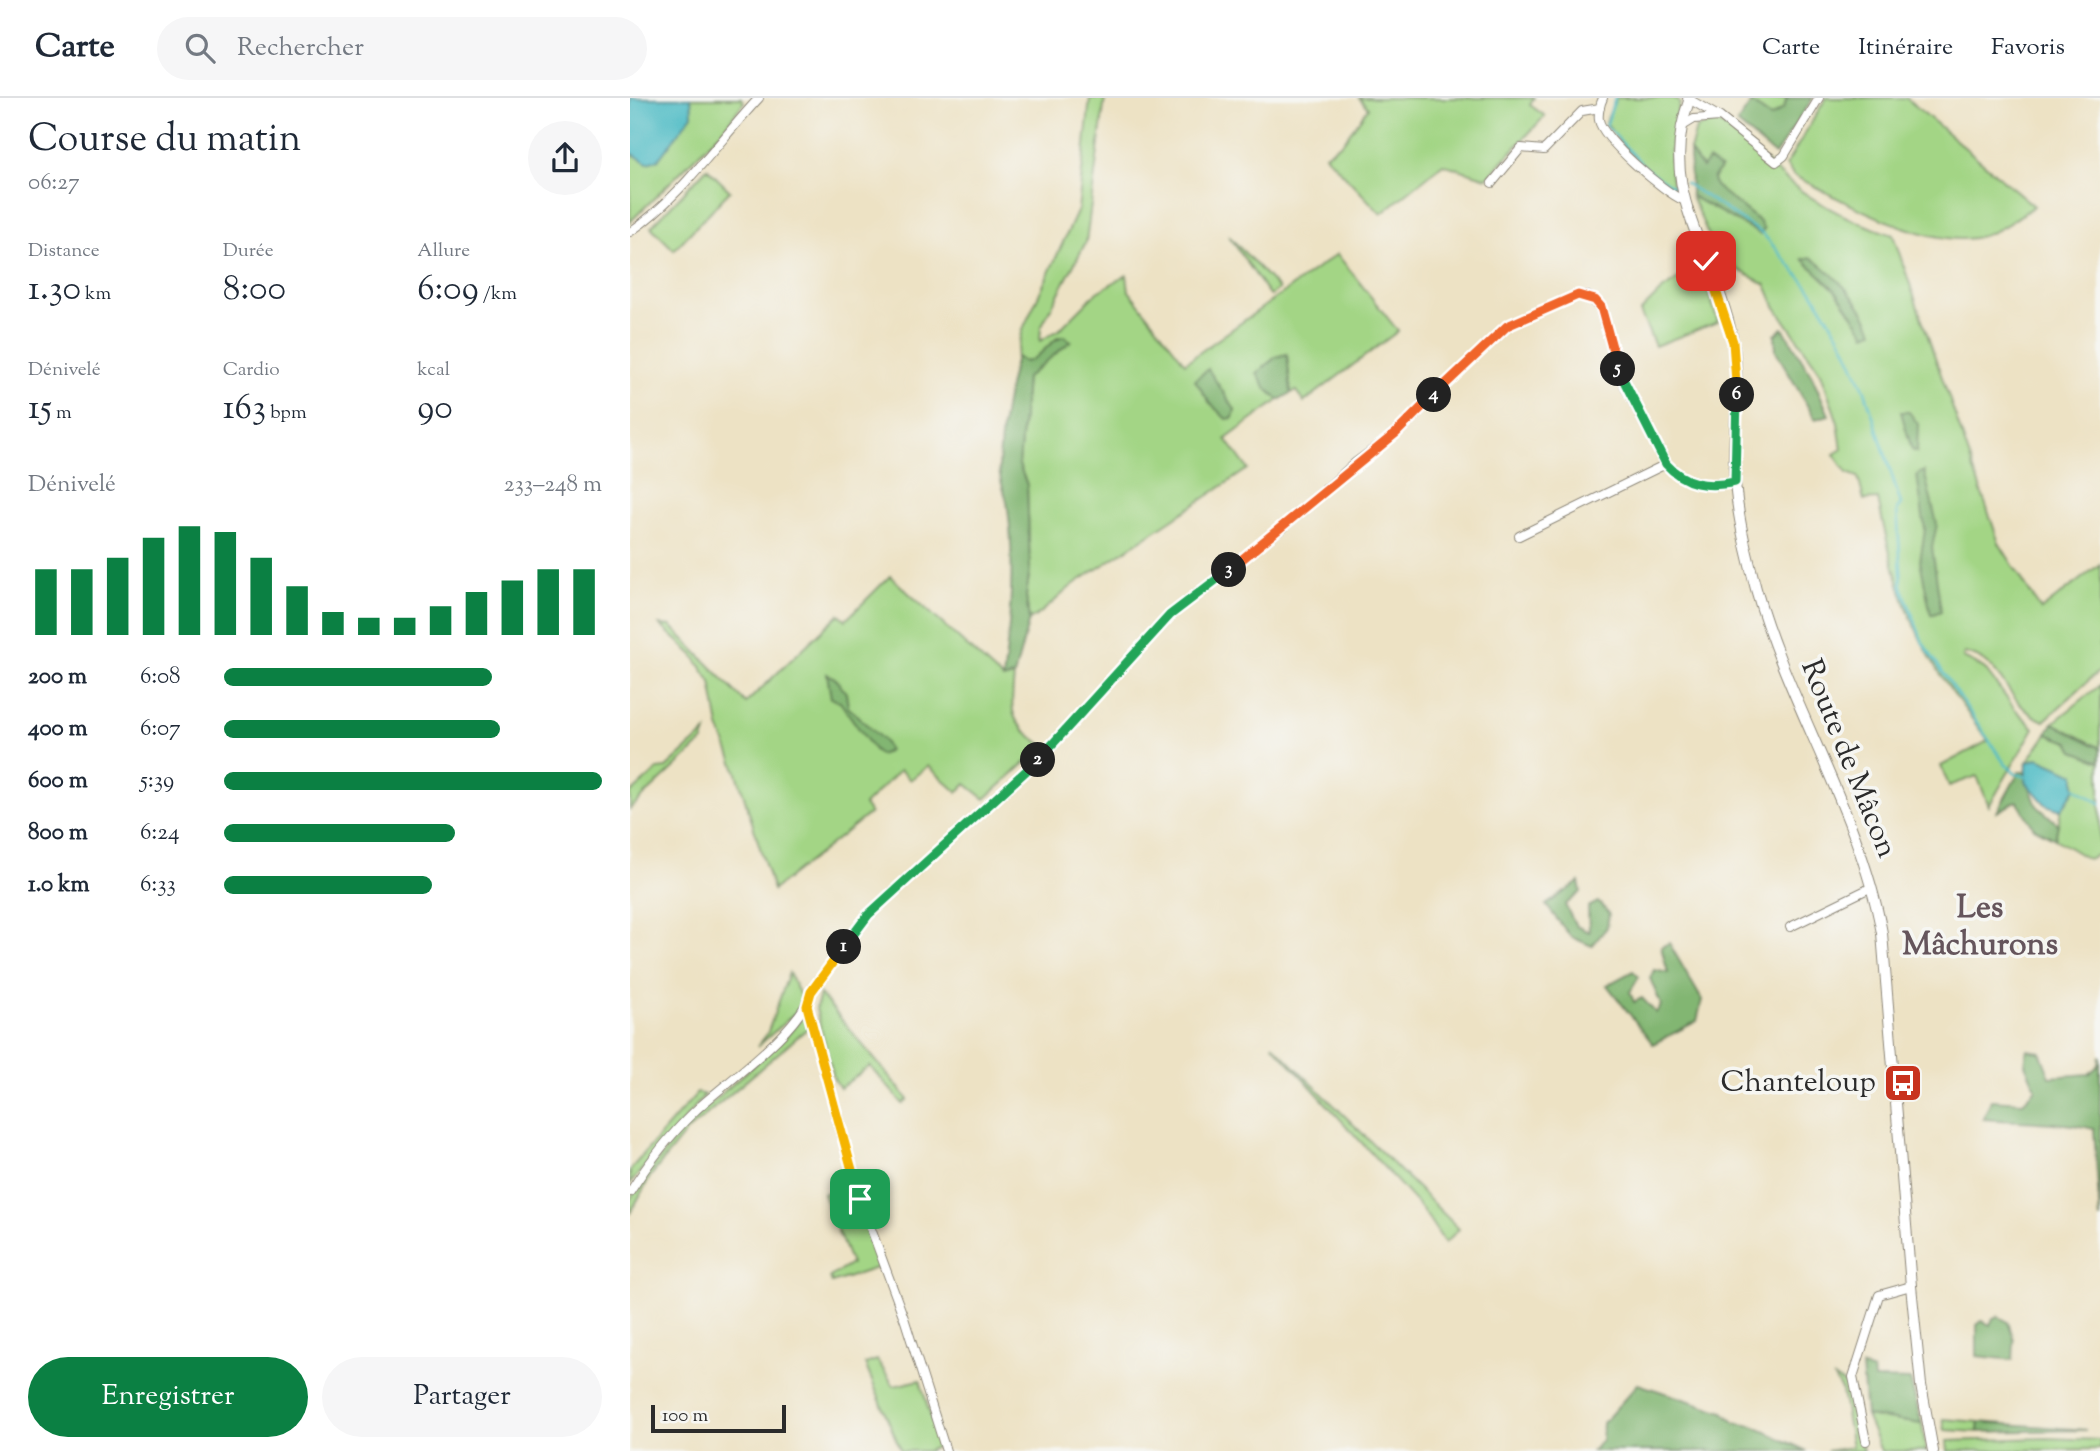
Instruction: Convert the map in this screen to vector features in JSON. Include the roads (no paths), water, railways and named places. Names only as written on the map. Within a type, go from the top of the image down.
[{"type":"street","points":[[630,232],[650,216],[705,160],[759,98]]},
{"type":"street","points":[[1603,98],[1599,120],[1606,135],[1669,195],[1683,200]]},
{"type":"street","points":[[1689,98],[1720,117],[1776,162],[1784,156],[1804,127],[1819,98]]},
{"type":"street","name":"Route de Mâcon","points":[[1689,98],[1681,127],[1678,177],[1683,200],[1733,342],[1737,372],[1735,482],[1743,539],[1771,634],[1872,887],[1882,933],[1911,1286],[1921,1385],[1933,1451]]},
{"type":"street","points":[[1492,183],[1521,148],[1544,150],[1583,111],[1600,108]]},
{"type":"street","points":[[1681,127],[1694,119],[1720,117]]},
{"type":"street","points":[[630,1192],[692,1114],[781,1035],[807,1006],[811,992],[868,915],[1038,761],[1170,615],[1280,530],[1356,462],[1396,433],[1507,326],[1578,295],[1595,300],[1601,307],[1619,375],[1666,464],[1677,476],[1692,483],[1735,482]]},
{"type":"street","points":[[1519,536],[1666,464]]},
{"type":"street","points":[[1790,927],[1872,887]]},
{"type":"street","points":[[807,1006],[860,1199],[905,1321],[946,1451]]},
{"type":"street","points":[[1866,1441],[1853,1377],[1861,1345],[1878,1295],[1911,1286]]},
{"type":"water","points":[[630,98],[691,98],[692,115],[658,160],[647,163],[630,152]]},
{"type":"water","points":[[2038,758],[2075,774],[2075,789],[2061,810],[2046,805],[2026,782],[2027,762]]},
{"type":"waterway","points":[[1615,98],[1606,126],[1649,171],[1672,186],[1678,185]]},
{"type":"waterway","points":[[1685,183],[1763,234],[1812,291],[1844,344],[1865,391],[1901,504],[1897,509],[1902,587],[1923,643],[2005,764],[2017,774],[2027,777]]},
{"type":"waterway","points":[[2075,788],[2100,803]]},
{"type":"place","name":"Chanteloup","points":[[1903,1083]]},
{"type":"district","name":"Les Mâchurons","points":[[1980,928]]}]
